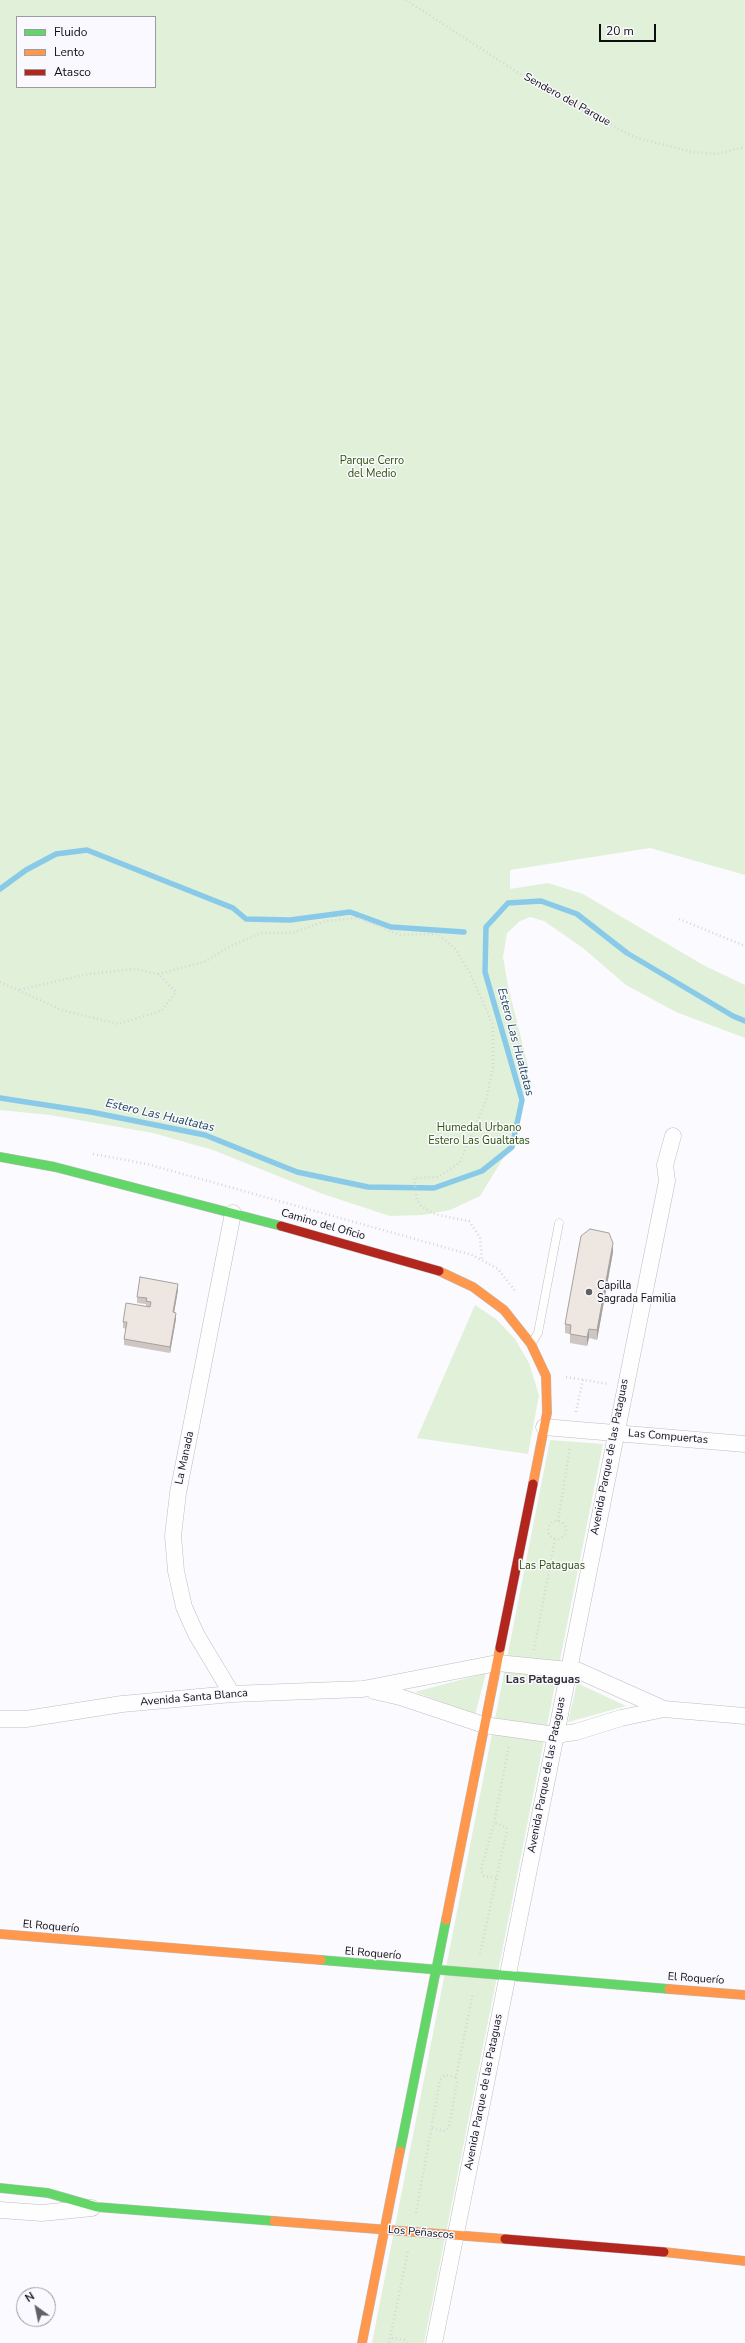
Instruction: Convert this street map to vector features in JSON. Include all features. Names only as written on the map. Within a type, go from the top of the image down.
[{"type":"street","name":"Avenida Parque de las Pataguas","points":[[434,2343],[666,1181],[665,1165],[673,1136]]},
{"type":"street","name":"Camino del Oficio","points":[[0,1157],[54,1167],[233,1213],[418,1264],[455,1278],[472,1287],[504,1310],[531,1344],[546,1376],[548,1404],[544,1427]]},
{"type":"street","name":"La Manada","points":[[232,1694],[198,1639],[184,1607],[176,1571],[173,1536],[176,1500],[233,1213]]},
{"type":"street","name":"Las Compuertas","points":[[544,1427],[745,1444]]},
{"type":"street","points":[[362,2343],[544,1427]]},
{"type":"street","name":"Avenida Santa Blanca","points":[[0,1719],[26,1719],[122,1704],[232,1694],[363,1689],[497,1663],[568,1669],[588,1675],[664,1709]]},
{"type":"street","name":"Avenida Santa Blanca","points":[[363,1689],[400,1697],[484,1725],[555,1735],[576,1732],[621,1718],[664,1709],[745,1716]]},
{"type":"street","name":"Avenida Santa Blanca","points":[[0,1729],[26,1719]]},
{"type":"street","name":"El Roquerío","points":[[0,1934],[436,1971],[745,1994]]},
{"type":"street","name":"Los Peñascos","points":[[0,2188],[48,2193],[97,2207]]},
{"type":"street","name":"Los Peñascos","points":[[0,2210],[42,2213],[97,2207],[678,2253],[745,2261]]},
{"type":"lane","points":[[531,1344],[538,1333],[559,1223]]},
{"type":"path","name":"Sendero del Parque","points":[[406,0],[540,87],[634,137],[692,152],[716,154],[745,147]]},
{"type":"path","points":[[18,990],[89,974],[135,969],[158,974],[204,962],[231,946],[261,933],[292,933],[326,921],[359,918],[400,935],[438,934],[455,949],[470,973],[493,1025],[493,1067],[486,1100],[460,1162],[438,1177],[414,1178],[417,1200],[422,1207],[436,1215],[469,1221],[480,1237],[482,1260]]},
{"type":"path","points":[[679,919],[745,946]]},
{"type":"path","points":[[0,982],[62,1010],[118,1024],[161,1012],[176,992],[158,974]]},
{"type":"path","points":[[546,1376],[583,1379],[624,1387]]},
{"type":"path","points":[[558,1520],[583,1379]]},
{"type":"path","points":[[555,1539],[563,1536],[566,1531],[565,1525],[558,1520]]},
{"type":"path","points":[[555,1539],[550,1536],[548,1527],[552,1522],[558,1520]]},
{"type":"path","points":[[532,1666],[555,1539]]},
{"type":"path","points":[[496,1878],[484,1876],[481,1870],[494,1823],[512,1729]]},
{"type":"path","points":[[389,2343],[392,2338],[440,2080],[445,2076],[456,2077]]},
{"type":"path","points":[[392,2338],[405,2340],[407,2343]]},
{"type":"green space","name":"Parque Cerro del Medio","points":[[0,0],[745,0],[745,875],[650,848],[510,870],[510,889],[548,883],[583,894],[703,965],[745,985],[745,1038],[676,1012],[626,985],[583,948],[544,921],[530,917],[520,921],[507,933],[503,957],[508,986],[528,1066],[522,1110],[509,1149],[480,1196],[450,1210],[423,1215],[390,1216],[323,1194],[213,1150],[153,1133],[50,1115],[0,1110]]},
{"type":"green space","points":[[475,1305],[496,1319],[515,1339],[529,1363],[539,1395],[528,1454],[417,1438]]},
{"type":"green space","name":"Las Pataguas","points":[[550,1440],[603,1444],[424,2343],[372,2343]]},
{"type":"green space","points":[[486,1673],[475,1715],[415,1692]]},
{"type":"green space","points":[[577,1683],[626,1706],[568,1722]]},
{"type":"building","name":"Capilla Sagrada Familia","points":[[590,1229],[609,1233],[613,1243],[597,1330],[589,1329],[587,1337],[570,1334],[571,1325],[565,1324],[581,1236]]},
{"type":"building","points":[[140,1277],[178,1284],[173,1312],[176,1313],[170,1347],[124,1339],[127,1322],[123,1322],[126,1303],[150,1307],[151,1302],[146,1301],[147,1298],[137,1297]]},
{"type":"waterway","points":[[0,889],[26,870],[56,854],[87,850],[233,908],[246,919],[290,920],[350,912],[391,927],[464,932]]},
{"type":"waterway","name":"Estero Las Hualtatas","points":[[0,1098],[91,1112],[205,1135],[297,1172],[368,1187],[434,1188],[482,1171],[512,1147],[522,1100],[485,972],[486,927],[508,903],[541,901],[577,914],[627,953],[733,1016],[745,1021]]},
{"type":"traffic: fast","points":[[0,1157],[55,1167],[281,1226]]},
{"type":"traffic: fast","points":[[400,2151],[446,1920]]},
{"type":"traffic: fast","points":[[321,1960],[669,1989]]},
{"type":"traffic: fast","points":[[0,2188],[48,2193],[97,2207],[274,2221]]},
{"type":"traffic: slow","points":[[439,1271],[473,1287],[504,1310],[531,1344],[546,1376],[547,1413],[533,1484]]},
{"type":"traffic: slow","points":[[446,1920],[500,1648]]},
{"type":"traffic: slow","points":[[0,1934],[321,1960]]},
{"type":"traffic: slow","points":[[669,1989],[745,1995]]},
{"type":"traffic: slow","points":[[362,2343],[400,2151]]},
{"type":"traffic: slow","points":[[274,2221],[505,2239]]},
{"type":"traffic: slow","points":[[664,2252],[745,2261]]},
{"type":"traffic: jam","points":[[281,1226],[439,1271]]},
{"type":"traffic: jam","points":[[500,1648],[533,1484]]},
{"type":"traffic: jam","points":[[505,2239],[664,2252]]},
{"type":"place","name":"Capilla Sagrada Familia","points":[[589,1292]]},
{"type":"district","name":"Las Pataguas","points":[[543,1680]]},
{"type":"park label","name":"Humedal Urbano Estero Las Gualtatas","points":[[479,1134]]}]
